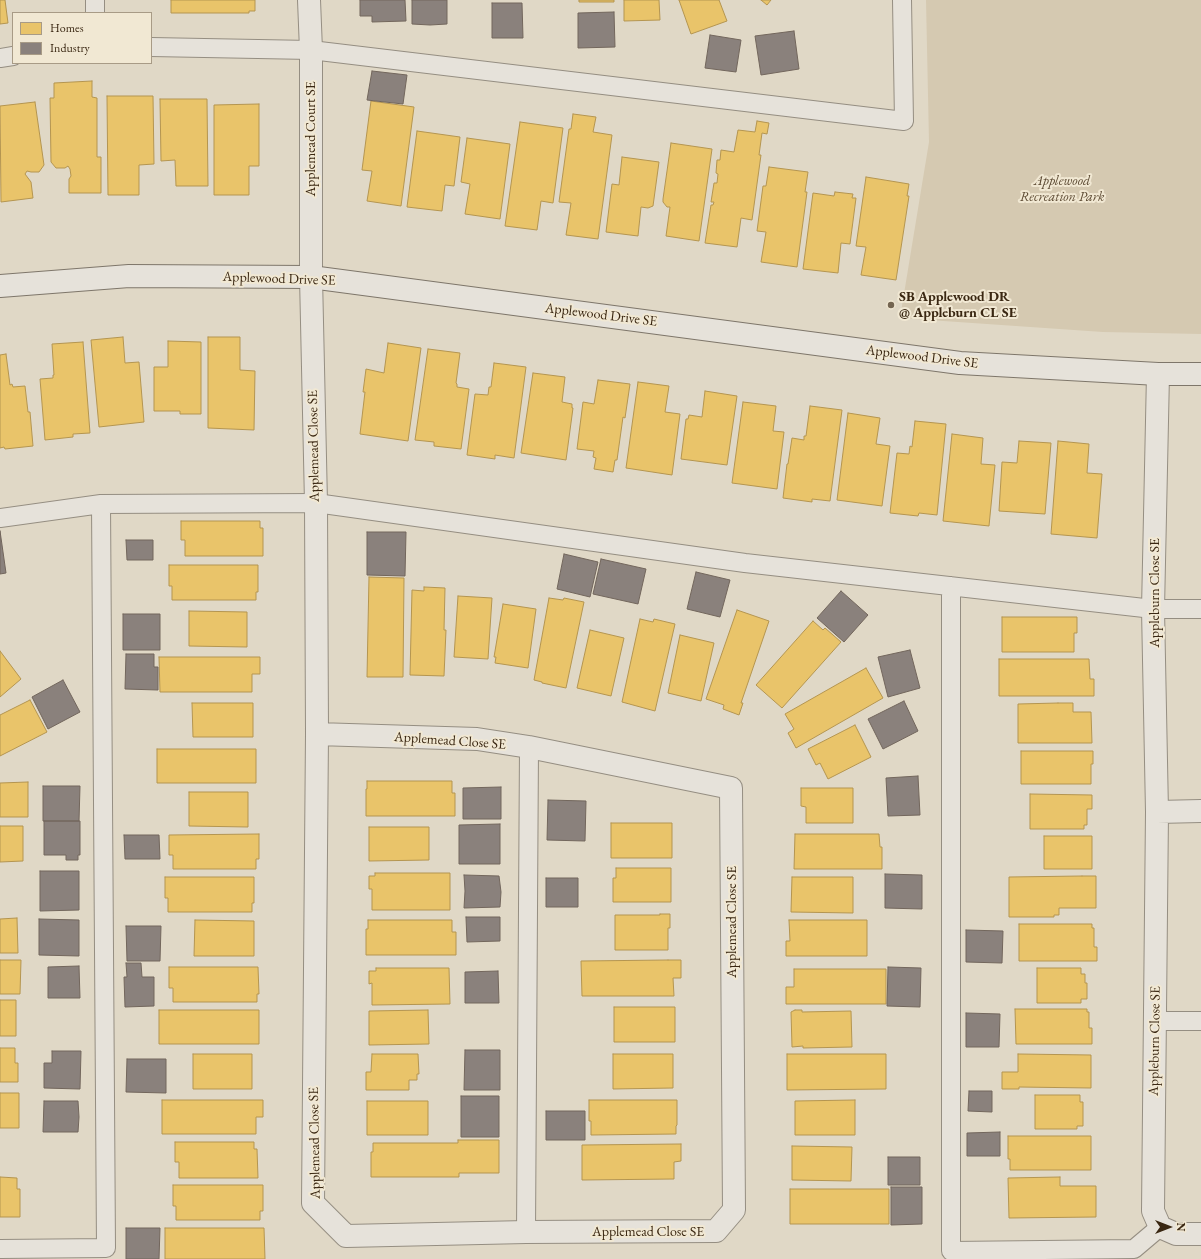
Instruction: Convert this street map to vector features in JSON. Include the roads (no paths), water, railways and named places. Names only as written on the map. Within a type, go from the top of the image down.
[{"type":"street","name":"Applemead Court SE","points":[[309,0],[311,50],[311,277]]},
{"type":"street","name":"Applewood Drive SE","points":[[0,286],[129,276],[311,277],[960,363],[1158,374],[1201,374]]},
{"type":"street","name":"Applemead Close SE","points":[[311,277],[316,503],[317,734],[313,1203],[346,1236],[526,1232],[716,1231],[734,1210],[731,788],[529,747],[477,739],[317,734]]},
{"type":"street","name":"Appleburn Close SE","points":[[1158,374],[1154,609],[1157,812],[1154,1211],[1160,1227]]},
{"type":"street","points":[[1157,812],[1201,811]]},
{"type":"street","points":[[1160,1227],[1176,1234],[1201,1234]]},
{"type":"lane","points":[[95,0],[95,12]]},
{"type":"lane","points":[[152,47],[311,50],[904,121],[902,0]]},
{"type":"lane","points":[[0,58],[12,56]]},
{"type":"lane","points":[[0,518],[101,504],[316,503],[745,563],[1154,609],[1201,608]]},
{"type":"lane","points":[[0,1249],[106,1248],[101,504]]},
{"type":"lane","points":[[951,586],[951,1251],[1134,1249],[1160,1227]]},
{"type":"lane","points":[[526,1232],[529,747]]},
{"type":"lane","points":[[1156,1021],[1201,1021]]},
{"type":"place","name":"SB Applewood DR @ Appleburn CL SE","points":[[891,305]]},
{"type":"park label","name":"Applewood Recreation Park","points":[[1062,190]]}]
